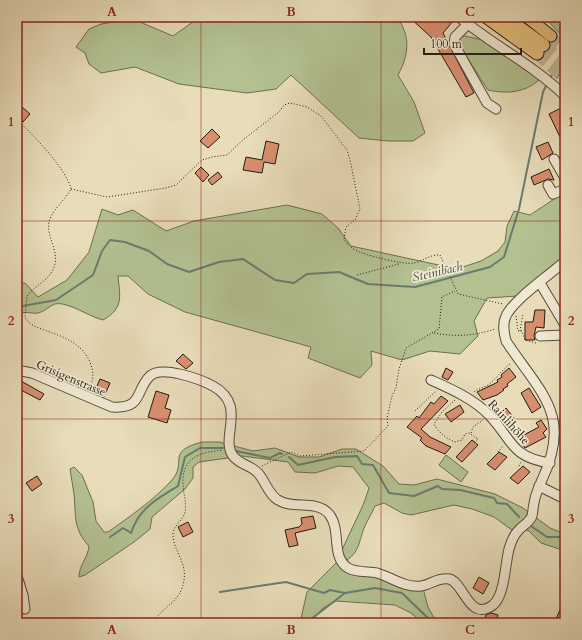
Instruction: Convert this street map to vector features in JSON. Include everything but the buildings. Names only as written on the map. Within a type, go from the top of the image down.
[{"type":"highway","points":[[487,17],[543,45]]},
{"type":"highway","points":[[504,17],[543,45]]},
{"type":"main road","points":[[527,17],[543,45]]},
{"type":"street","points":[[459,17],[482,36],[513,54],[549,81],[565,96]]},
{"type":"street","points":[[468,24],[455,37],[454,44],[487,103],[496,109]]},
{"type":"street","points":[[554,158],[565,178]]},
{"type":"street","points":[[548,185],[553,194],[565,189]]},
{"type":"street","points":[[230,450],[235,459],[254,470],[261,477],[271,494],[278,501],[291,504],[316,506],[329,514],[334,524],[340,557],[349,568],[378,573],[415,586],[425,586],[440,579],[449,579],[457,584],[468,603],[482,608],[491,606],[499,597],[509,547],[513,537],[532,516],[539,486],[550,463],[555,444],[555,428],[553,418],[542,392],[506,341],[504,326],[505,317],[565,261]]},
{"type":"street","points":[[540,283],[565,325]]},
{"type":"street","points":[[539,340],[565,335]]},
{"type":"street","name":"Grisigenstrasse","points":[[17,370],[32,373],[107,406],[120,407],[138,399],[148,377],[154,372],[171,372],[205,383],[220,391],[229,404],[232,420],[230,450]]},
{"type":"street","name":"Rainlihöhe","points":[[431,380],[460,394],[476,404],[489,415],[520,454],[538,461],[550,463]]},
{"type":"street","points":[[539,486],[565,500]]},
{"type":"street","points":[[17,576],[23,595],[25,609]]},
{"type":"path","points":[[549,81],[565,64]]},
{"type":"path","points":[[71,189],[107,196],[166,188],[176,185],[184,179],[202,160],[227,155],[244,139],[279,112],[284,105],[290,103],[307,107],[321,116],[346,150],[350,160],[360,209],[355,220],[346,227],[344,238],[349,246],[356,251],[393,260],[399,264]]},
{"type":"path","points":[[17,120],[38,139],[68,180],[71,189]]},
{"type":"path","points":[[71,189],[50,221],[49,228],[55,253],[54,268],[43,283],[28,294],[25,311],[26,319],[31,324],[74,342],[83,350],[94,373],[85,397]]},
{"type":"path","points":[[357,275],[399,264],[414,263],[435,254],[440,255],[449,272],[456,291],[462,296],[502,304],[514,310],[518,331],[522,331],[525,341],[539,340]]},
{"type":"path","points":[[254,470],[291,452],[300,456],[364,451],[388,426],[387,418],[392,396],[396,388],[399,369],[406,348],[439,330],[442,297],[456,291]]},
{"type":"path","points":[[520,331],[523,314]]},
{"type":"path","points":[[433,333],[451,336],[467,335],[504,326]]},
{"type":"path","points":[[475,391],[487,385],[507,366]]},
{"type":"path","points":[[415,411],[431,397],[441,384]]},
{"type":"path","points":[[460,394],[442,412],[434,424],[440,433],[455,442],[462,440],[465,434],[471,434],[478,439],[474,442]]},
{"type":"path","points":[[471,434],[473,427],[484,418]]},
{"type":"path","points":[[498,452],[506,443]]},
{"type":"path","points":[[154,623],[159,614],[178,598],[185,578],[183,563],[173,535],[174,530],[183,518],[185,511],[183,478],[186,467],[190,460],[197,455],[230,450]]},
{"type":"green space","points":[[200,17],[397,17],[405,31],[407,46],[402,68],[398,75],[414,102],[425,133],[413,141],[388,141],[359,138],[291,75],[276,89],[247,93],[179,84],[135,67],[101,73],[89,64],[85,53],[76,47],[89,29],[101,24],[133,19],[173,36]]},
{"type":"green space","points":[[544,17],[565,17],[565,38],[564,38]]},
{"type":"green space","points":[[465,36],[487,41],[539,78],[539,80],[521,90],[502,92],[488,90],[457,42],[459,37]]},
{"type":"green space","points":[[565,192],[565,256],[518,296],[487,298],[474,321],[478,336],[460,354],[430,351],[402,360],[371,351],[372,365],[360,378],[308,358],[311,347],[185,312],[148,294],[128,276],[118,276],[120,296],[118,306],[110,316],[103,320],[72,307],[60,304],[55,304],[38,313],[25,312],[17,315],[17,284],[25,283],[38,297],[67,280],[89,252],[102,209],[118,215],[133,210],[166,231],[194,221],[287,205],[322,214],[338,228],[351,246],[457,269],[481,261],[498,251],[505,242],[507,226],[514,211],[530,215]]},
{"type":"green space","points":[[565,419],[565,449],[560,444],[559,421]]},
{"type":"green space","points":[[202,442],[219,442],[253,451],[275,448],[299,457],[319,457],[342,449],[356,449],[383,466],[399,484],[414,485],[437,479],[495,494],[523,508],[550,528],[565,534],[565,551],[541,543],[528,530],[512,530],[494,517],[472,509],[454,505],[411,515],[402,513],[384,503],[375,506],[364,528],[356,551],[344,562],[340,554],[364,503],[369,488],[353,467],[338,466],[315,473],[295,472],[288,462],[242,456],[199,462],[193,467],[193,478],[185,489],[152,517],[150,529],[134,542],[85,575],[79,577],[80,569],[89,546],[80,534],[76,522],[70,469],[74,467],[82,475],[93,502],[96,521],[104,532],[108,532],[165,488],[176,474],[180,454],[190,446]]},
{"type":"green space","points":[[446,455],[468,472],[461,482],[439,465]]},
{"type":"green space","points":[[338,558],[342,563],[423,588],[428,607],[437,623],[423,623],[411,613],[395,605],[336,601],[323,608],[310,623],[300,623],[307,592],[336,563]]},
{"type":"waterway","name":"Steinibach","points":[[549,80],[565,54]]},
{"type":"waterway","name":"Steinibach","points":[[17,307],[56,300],[93,275],[102,251],[110,240],[125,242],[149,251],[167,264],[189,272],[219,262],[243,259],[275,280],[294,283],[307,274],[339,272],[368,284],[415,287],[490,267],[504,257],[519,209],[543,92],[547,84]]},
{"type":"waterway","points":[[110,537],[123,528],[131,533],[134,524],[144,511],[156,500],[178,486],[185,457],[200,448],[223,448]]},
{"type":"waterway","points":[[236,451],[270,458],[280,453],[282,454]]},
{"type":"waterway","points":[[289,457],[298,465],[335,457],[357,456],[362,464],[373,465],[389,493],[414,496],[438,486],[442,489],[460,490],[494,498],[497,503],[507,504],[519,517]]},
{"type":"waterway","points":[[531,526],[547,537],[565,537]]},
{"type":"waterway","points":[[220,592],[286,582],[324,593],[330,590],[345,593],[375,588],[402,593],[433,623]]},
{"type":"waterway","points":[[306,623],[345,593]]},
{"type":"tunnel","points":[[551,36],[565,49]]},
{"type":"tunnel","points":[[543,45],[565,64]]},
{"type":"tunnel","points":[[537,53],[565,78]]}]
